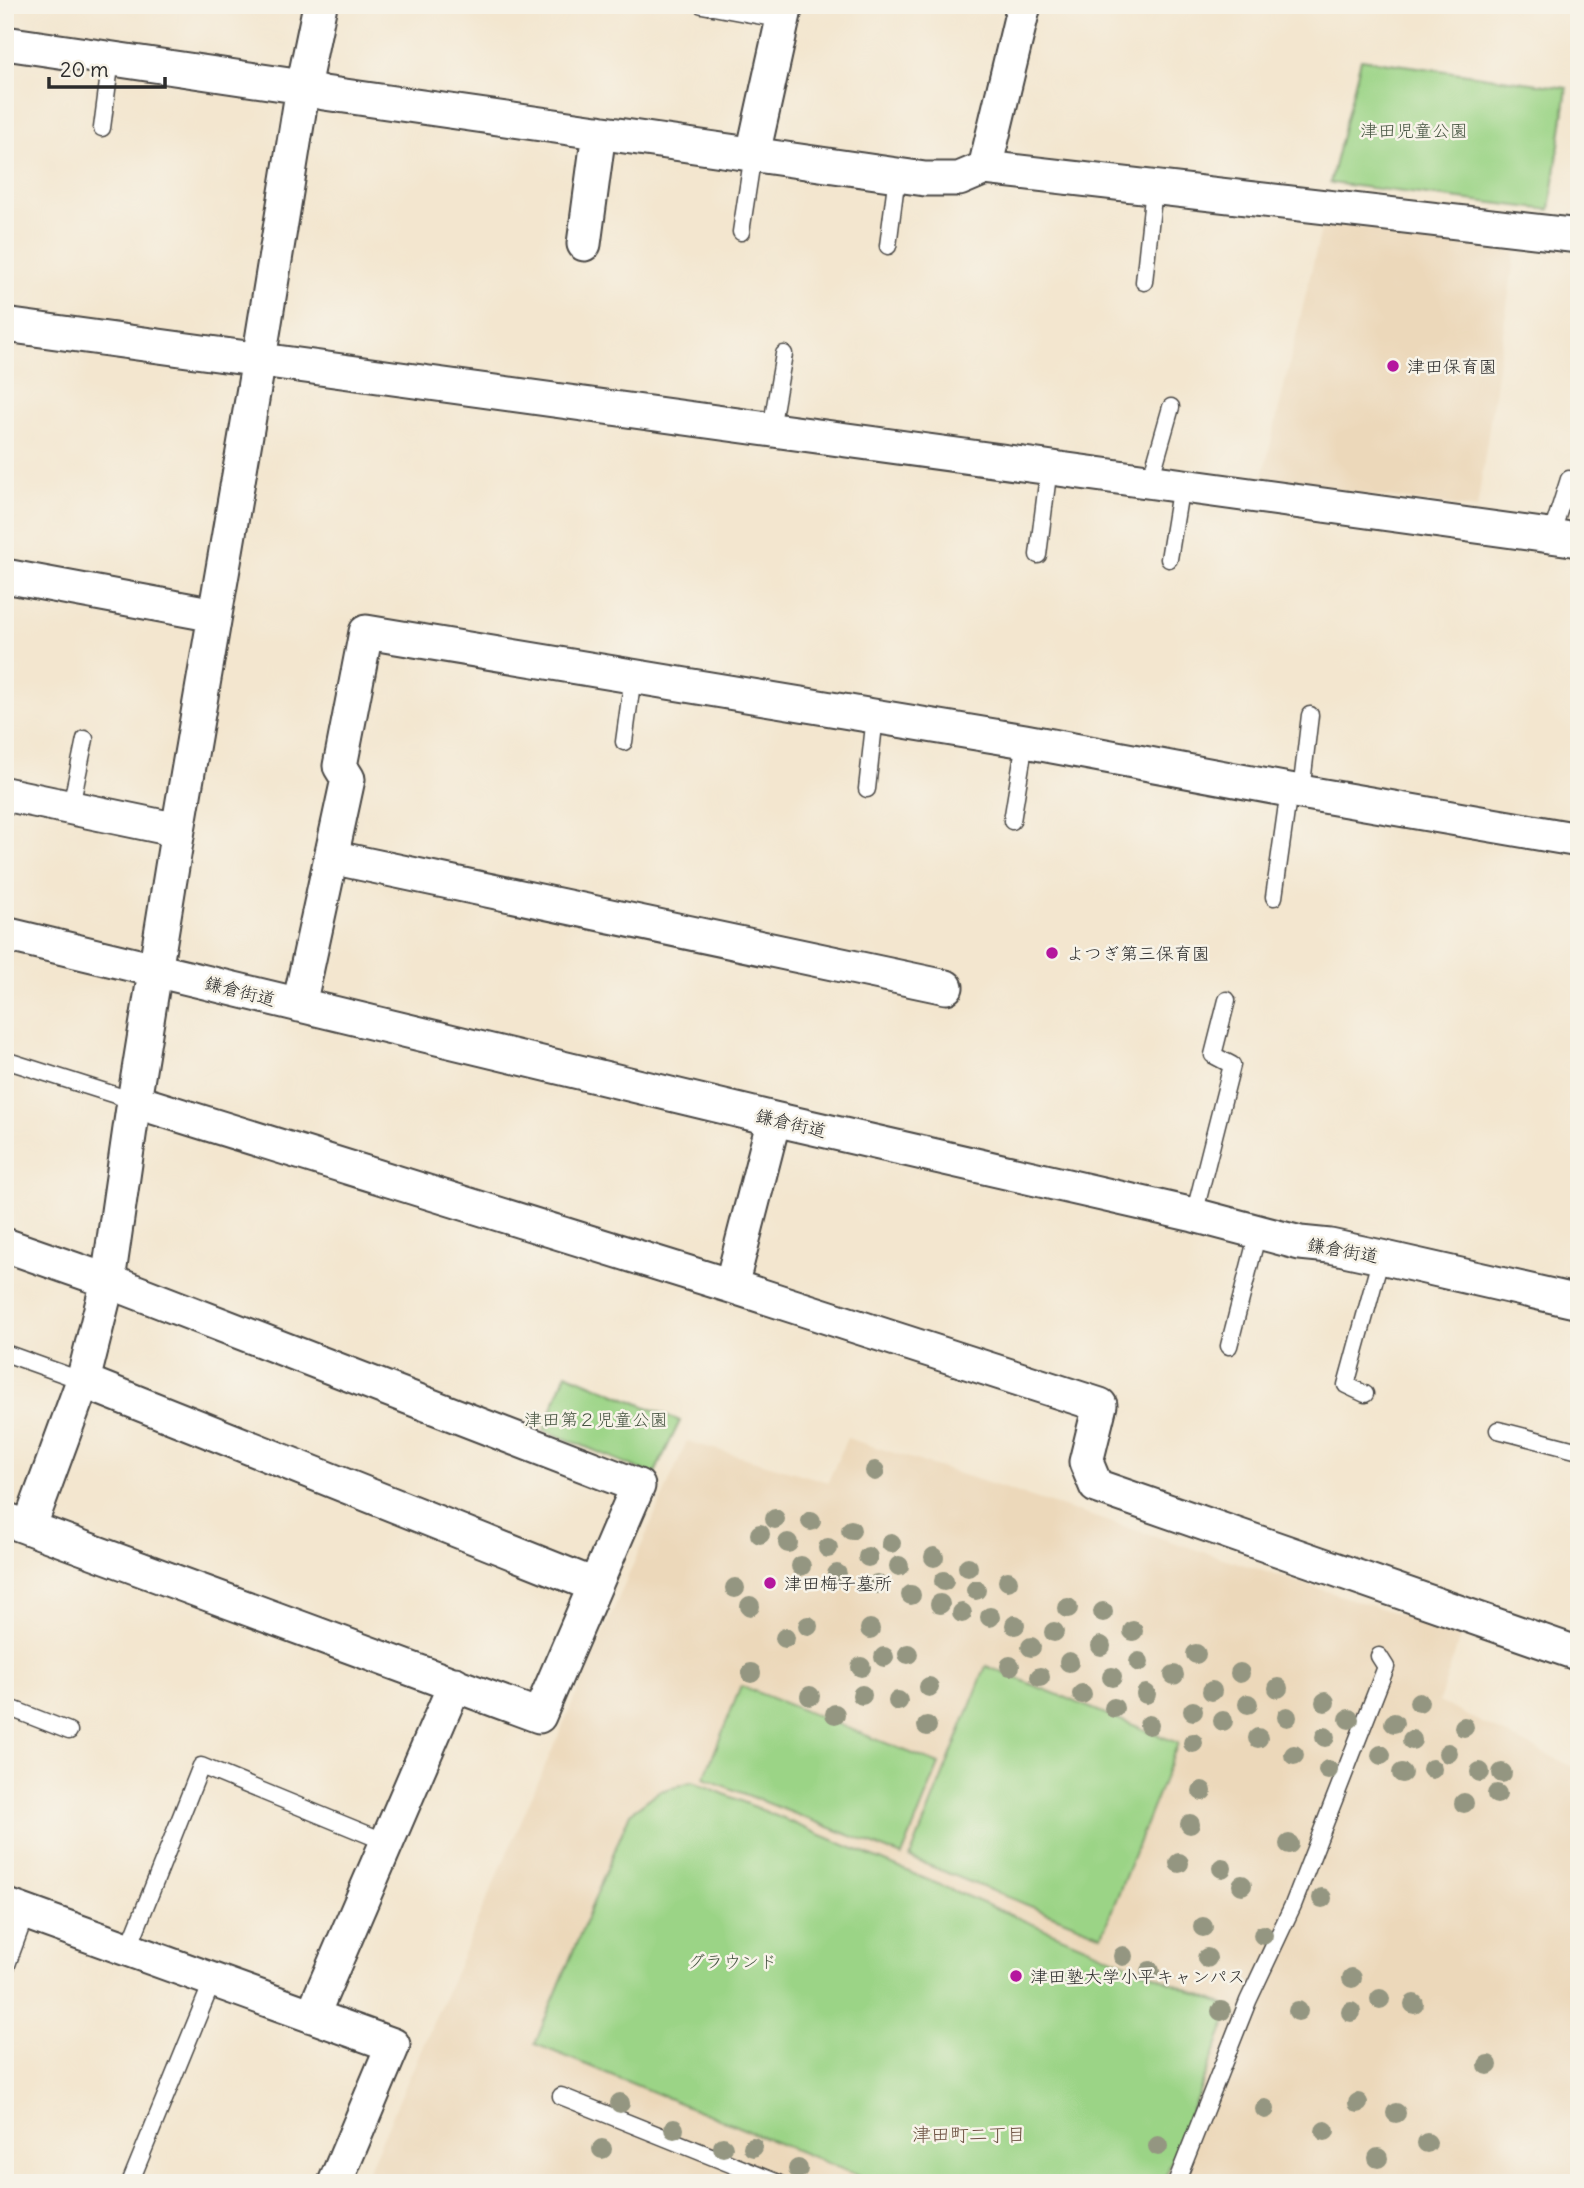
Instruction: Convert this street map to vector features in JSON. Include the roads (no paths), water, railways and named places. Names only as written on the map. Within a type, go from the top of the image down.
[{"type":"street","points":[[5,1245],[108,1281],[638,1486],[539,1716],[17,1523],[83,1381],[108,1281],[178,830],[303,87],[320,5]]},
{"type":"street","points":[[985,168],[1024,5]]},
{"type":"street","points":[[753,153],[784,12]]},
{"type":"street","points":[[5,43],[303,87],[324,93],[925,179],[959,179],[985,168],[1579,236]]},
{"type":"street","points":[[583,244],[599,132]]},
{"type":"street","points":[[5,325],[1565,538]]},
{"type":"street","points":[[5,576],[215,615]]},
{"type":"street","points":[[299,1005],[348,779],[340,766],[366,632],[1025,741],[1579,840]]},
{"type":"street","points":[[5,794],[178,830]]},
{"type":"street","points":[[331,857],[946,987]]},
{"type":"street","name":"鎌倉街道","points":[[5,934],[1300,1243],[1330,1246],[1579,1302]]},
{"type":"street","points":[[134,1101],[731,1286],[1100,1405],[1086,1462],[1096,1486],[1579,1654]]},
{"type":"street","points":[[731,1286],[774,1119]]},
{"type":"street","points":[[83,1381],[594,1585]]},
{"type":"street","points":[[312,2016],[455,1684]]},
{"type":"street","points":[[16,1909],[393,2046],[335,2183]]},
{"type":"lane","points":[[702,5],[784,12]]},
{"type":"lane","points":[[102,128],[111,59]]},
{"type":"lane","points":[[741,232],[753,153]]},
{"type":"lane","points":[[888,246],[897,175]]},
{"type":"lane","points":[[1144,282],[1154,188]]},
{"type":"lane","points":[[771,429],[784,354]]},
{"type":"lane","points":[[1169,559],[1165,483],[1171,407]]},
{"type":"lane","points":[[1038,555],[1049,467]]},
{"type":"lane","points":[[1565,538],[1569,479]]},
{"type":"lane","points":[[624,742],[633,676]]},
{"type":"lane","points":[[1274,897],[1310,715]]},
{"type":"lane","points":[[867,789],[875,716]]},
{"type":"lane","points":[[71,806],[85,738]]},
{"type":"lane","points":[[1012,821],[1025,741]]},
{"type":"lane","points":[[1194,1216],[1232,1065],[1213,1055],[1227,1000]]},
{"type":"lane","points":[[5,1060],[134,1101]]},
{"type":"lane","points":[[1229,1346],[1258,1232]]},
{"type":"lane","points":[[1365,1394],[1346,1385],[1381,1257]]},
{"type":"lane","points":[[5,1353],[83,1381]]},
{"type":"lane","points":[[1497,1430],[1579,1451]]},
{"type":"lane","points":[[1176,2183],[1248,2001],[1293,1905],[1363,1727],[1386,1667],[1379,1656]]},
{"type":"lane","points":[[5,1706],[69,1731]]},
{"type":"lane","points":[[128,1950],[201,1766],[386,1842]]},
{"type":"lane","points":[[5,1970],[16,1909]]},
{"type":"lane","points":[[130,2183],[213,1980]]},
{"type":"lane","points":[[561,2096],[778,2183]]},
{"type":"place","name":"津田保育園","points":[[1393,366]]},
{"type":"place","name":"よつぎ第三保育園","points":[[1052,953]]},
{"type":"place","name":"津田梅子墓所","points":[[770,1583]]},
{"type":"place","name":"津田塾大学小平キャンパス","points":[[1016,1976]]},
{"type":"district","name":"津田町二丁目","points":[[969,2134]]},
{"type":"park label","name":"津田児童公園","points":[[1414,130]]},
{"type":"park label","name":"津田第２児童公園","points":[[596,1419]]},
{"type":"park label","name":"グラウンド","points":[[732,1961]]}]
